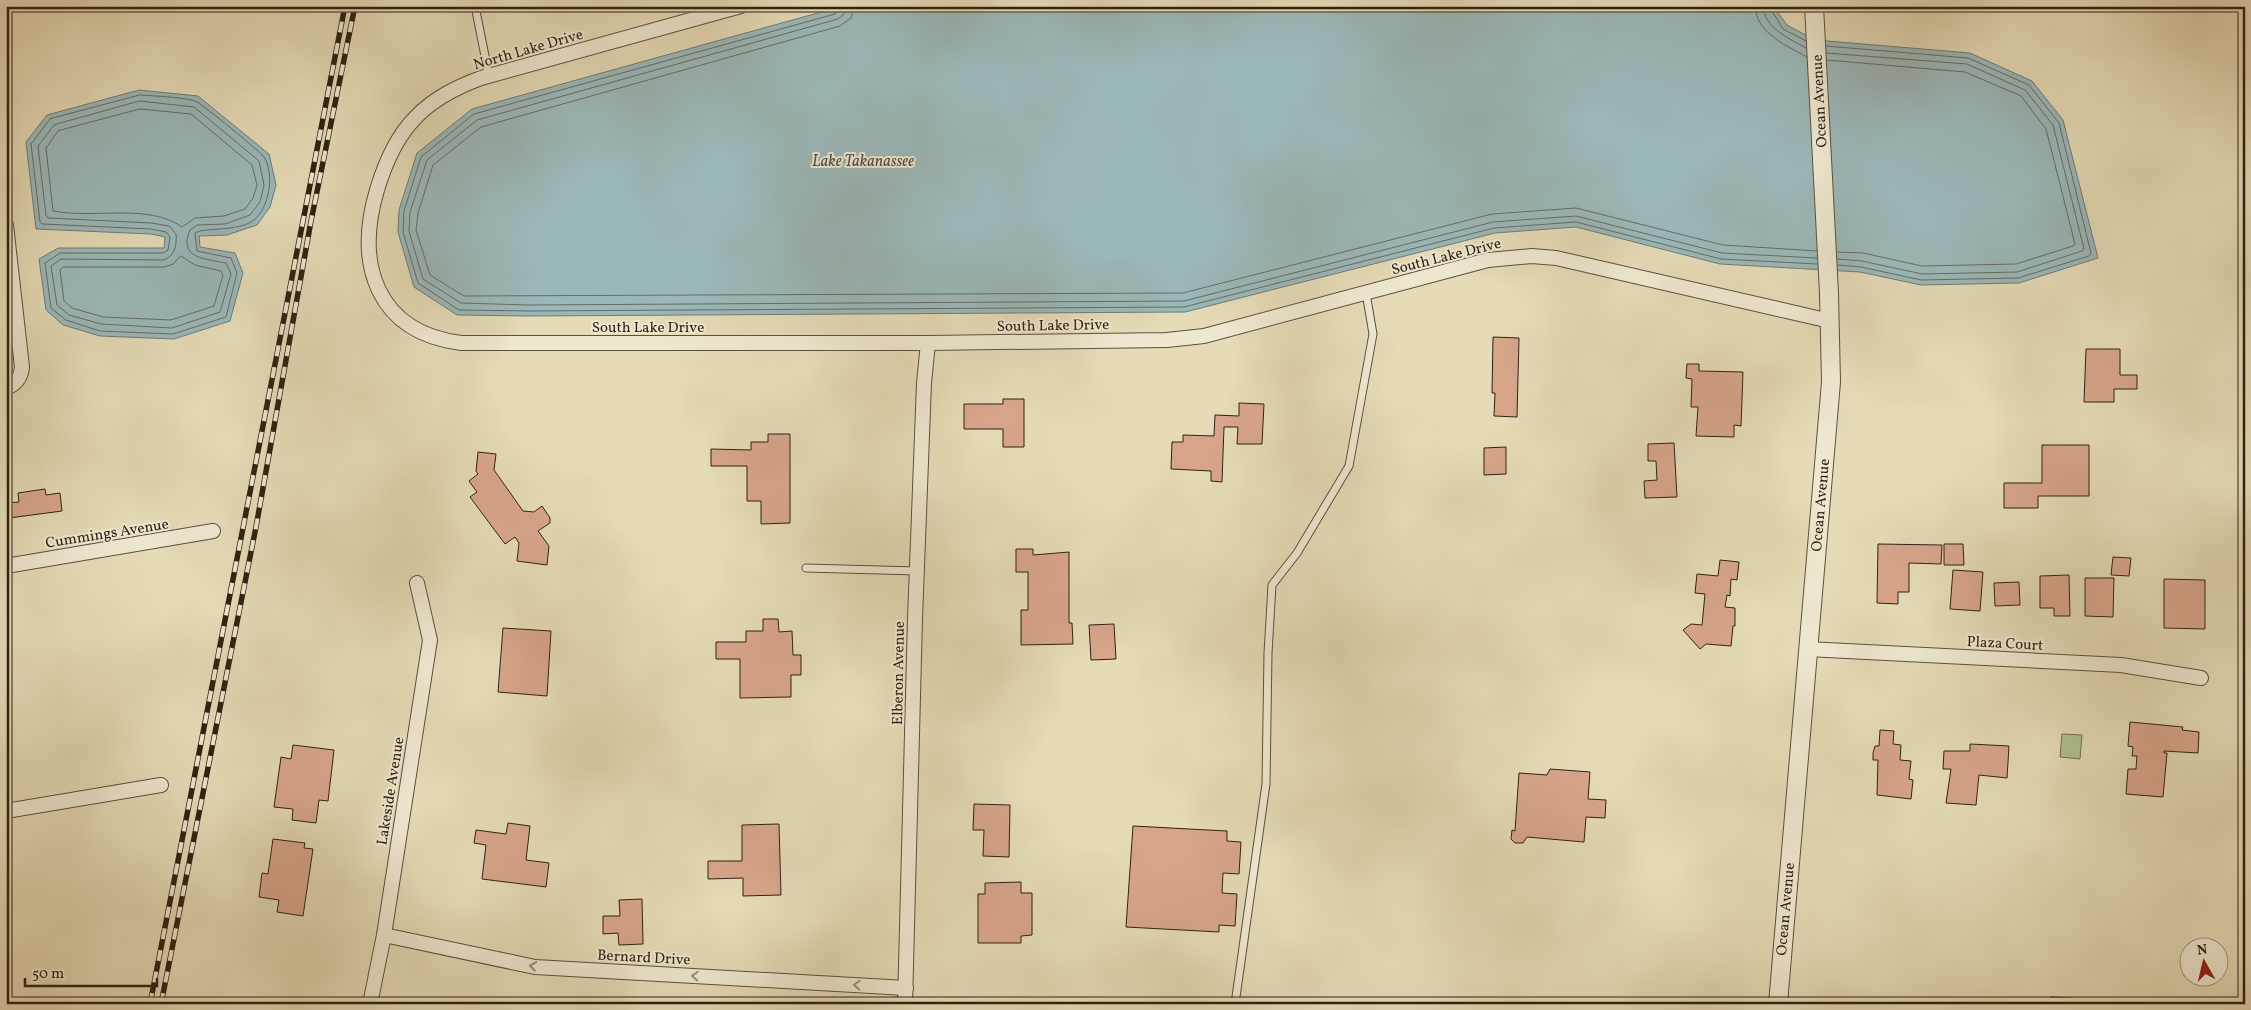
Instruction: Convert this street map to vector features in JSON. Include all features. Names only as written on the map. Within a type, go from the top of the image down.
[{"type":"street","name":"North Lake Drive","points":[[376,193],[390,152],[415,117],[450,91],[489,76],[741,6]]},
{"type":"street","name":"Ocean Avenue","points":[[1778,1004],[1831,382],[1830,321],[1814,6]]},
{"type":"street","name":"South Lake Drive","points":[[376,193],[370,218],[368,242],[372,270],[378,288],[387,304],[401,319],[419,332],[440,340],[462,343],[928,343],[1167,340],[1204,336],[1488,260],[1532,256],[1581,263],[1830,321]]},
{"type":"street","points":[[6,225],[22,367],[21,375],[11,385]]},
{"type":"street","name":"Elberon Avenue","points":[[905,1004],[917,571],[924,383],[928,343]]},
{"type":"street","name":"Cummings Avenue","points":[[6,566],[213,531]]},
{"type":"street","name":"Lakeside Avenue","points":[[370,1004],[384,935],[430,640],[416,583]]},
{"type":"street","name":"Plaza Court","points":[[1807,649],[2121,665],[2201,678]]},
{"type":"street","points":[[6,811],[161,785]]},
{"type":"street","name":"Bernard Drive","points":[[384,935],[535,967],[906,988]]},
{"type":"lane","points":[[475,6],[489,76]]},
{"type":"lane","points":[[1235,1004],[1266,784],[1268,653],[1272,585],[1297,553],[1349,466],[1373,334],[1366,293]]},
{"type":"lane","points":[[806,568],[917,571]]},
{"type":"green space","points":[[2062,734],[2082,735],[2080,759],[2060,757]]},
{"type":"water","name":"Lake Takanassee","points":[[843,6],[1773,6],[1787,25],[1815,40],[1970,53],[2032,81],[2063,120],[2098,258],[2019,283],[1921,285],[1860,272],[1720,264],[1576,227],[1495,233],[1185,312],[457,315],[414,287],[398,232],[399,210],[417,153],[472,109]]},
{"type":"water","points":[[139,90],[198,96],[269,154],[276,185],[270,207],[257,225],[227,235],[199,236],[200,247],[235,253],[243,273],[230,321],[174,339],[100,336],[63,325],[46,310],[39,259],[58,248],[164,248],[165,237],[151,234],[36,229],[26,142],[47,115]]},
{"type":"building","points":[[1493,337],[1519,338],[1517,417],[1494,416],[1495,393],[1492,393]]},
{"type":"building","points":[[2086,349],[2120,349],[2120,375],[2137,375],[2137,389],[2114,389],[2114,402],[2084,402]]},
{"type":"building","points":[[1687,364],[1699,364],[1699,371],[1743,372],[1741,426],[1734,425],[1734,437],[1696,436],[1698,407],[1691,407],[1692,379],[1686,378]]},
{"type":"building","points":[[1003,399],[1024,399],[1024,447],[1003,447],[1003,429],[964,429],[964,404],[1003,404]]},
{"type":"building","points":[[1239,403],[1264,404],[1262,444],[1237,444],[1238,427],[1224,427],[1222,482],[1211,481],[1211,471],[1171,469],[1172,442],[1183,442],[1183,435],[1214,436],[1215,415],[1239,416]]},
{"type":"building","points":[[768,434],[790,434],[790,523],[761,524],[761,501],[747,501],[747,466],[711,466],[711,449],[751,450],[751,442],[768,442]]},
{"type":"building","points":[[1674,443],[1677,497],[1645,498],[1644,481],[1657,480],[1656,461],[1648,461],[1648,444]]},
{"type":"building","points":[[2042,445],[2089,445],[2089,496],[2038,496],[2038,508],[2004,508],[2004,483],[2042,483]]},
{"type":"building","points":[[1506,447],[1506,474],[1484,475],[1484,448]]},
{"type":"building","points":[[478,452],[496,454],[494,470],[523,511],[534,512],[542,506],[550,518],[550,523],[538,531],[549,546],[547,565],[517,561],[519,543],[515,537],[505,544],[470,497],[477,492],[469,481],[478,474],[476,471]]},
{"type":"building","points":[[45,489],[46,495],[60,493],[62,511],[9,518],[7,503],[19,502],[18,493]]},
{"type":"building","points":[[1878,544],[1942,545],[1941,564],[1909,563],[1909,592],[1898,592],[1898,604],[1877,603]]},
{"type":"building","points":[[1944,544],[1963,544],[1964,565],[1944,565]]},
{"type":"building","points":[[1016,549],[1033,549],[1033,555],[1069,552],[1069,623],[1072,623],[1073,644],[1021,645],[1021,610],[1028,610],[1028,572],[1016,572]]},
{"type":"building","points":[[2113,557],[2131,558],[2129,576],[2111,575]]},
{"type":"building","points":[[1720,560],[1739,562],[1737,580],[1731,579],[1730,596],[1727,595],[1725,607],[1735,608],[1735,626],[1733,626],[1731,646],[1706,644],[1700,649],[1683,630],[1691,624],[1702,625],[1705,594],[1695,593],[1697,574],[1718,576]]},
{"type":"building","points":[[1953,570],[1983,572],[1980,611],[1950,609]]},
{"type":"building","points":[[2069,575],[2070,616],[2054,616],[2054,608],[2040,608],[2040,576]]},
{"type":"building","points":[[2085,578],[2114,578],[2113,617],[2085,616]]},
{"type":"building","points":[[2164,579],[2205,580],[2205,629],[2164,628]]},
{"type":"building","points":[[2019,582],[2020,605],[1995,606],[1994,583]]},
{"type":"building","points":[[763,619],[778,619],[779,632],[792,631],[793,655],[801,655],[801,675],[791,675],[791,697],[740,698],[740,659],[716,659],[716,642],[746,642],[746,631],[763,631]]},
{"type":"building","points":[[1114,624],[1116,659],[1091,660],[1089,625]]},
{"type":"building","points":[[503,628],[551,631],[547,696],[498,692]]},
{"type":"building","points":[[2130,722],[2183,727],[2182,730],[2199,732],[2198,753],[2164,751],[2164,753],[2167,753],[2163,797],[2126,794],[2128,769],[2136,769],[2137,756],[2132,756],[2133,747],[2128,746]]},
{"type":"building","points":[[1880,730],[1894,731],[1893,744],[1901,745],[1900,760],[1911,761],[1909,779],[1913,780],[1911,799],[1877,795],[1878,760],[1873,760],[1873,753],[1875,746],[1879,746]]},
{"type":"building","points":[[1970,744],[2009,746],[2007,778],[1979,775],[1976,805],[1946,803],[1951,769],[1943,769],[1944,751],[1970,751]]},
{"type":"building","points":[[293,745],[334,750],[328,801],[319,800],[316,823],[292,820],[293,809],[274,807],[281,757],[291,759]]},
{"type":"building","points":[[1550,769],[1590,772],[1588,799],[1606,800],[1605,818],[1586,817],[1584,842],[1527,837],[1523,843],[1515,843],[1511,839],[1512,830],[1515,831],[1519,773],[1547,775]]},
{"type":"building","points":[[974,804],[1010,805],[1009,857],[983,856],[984,830],[973,830]]},
{"type":"building","points":[[508,823],[530,826],[526,860],[549,863],[546,887],[482,879],[486,845],[474,843],[476,830],[506,834]]},
{"type":"building","points":[[779,824],[781,895],[743,896],[743,878],[708,879],[708,861],[742,861],[742,825]]},
{"type":"building","points":[[1133,826],[1227,831],[1227,841],[1241,842],[1239,874],[1223,873],[1222,893],[1237,894],[1235,926],[1219,925],[1219,932],[1126,927]]},
{"type":"building","points":[[273,839],[305,843],[304,848],[313,849],[303,916],[277,912],[279,900],[259,897],[262,873],[268,874]]},
{"type":"building","points":[[1021,882],[1021,893],[1032,893],[1032,935],[1021,936],[1021,943],[978,943],[978,894],[985,894],[985,883]]},
{"type":"building","points":[[642,899],[643,944],[619,945],[618,933],[603,934],[603,916],[620,916],[619,900]]},
{"type":"building","points":[[2050,997],[2074,998],[2074,1004],[2050,1004]]},
{"type":"building","points":[[2101,999],[2159,1001],[2159,1004],[2085,1004],[2086,1001],[2101,1002]]},
{"type":"railway","points":[[150,1004],[345,6]]},
{"type":"railway","points":[[161,1004],[256,527],[311,221],[355,6]]}]
